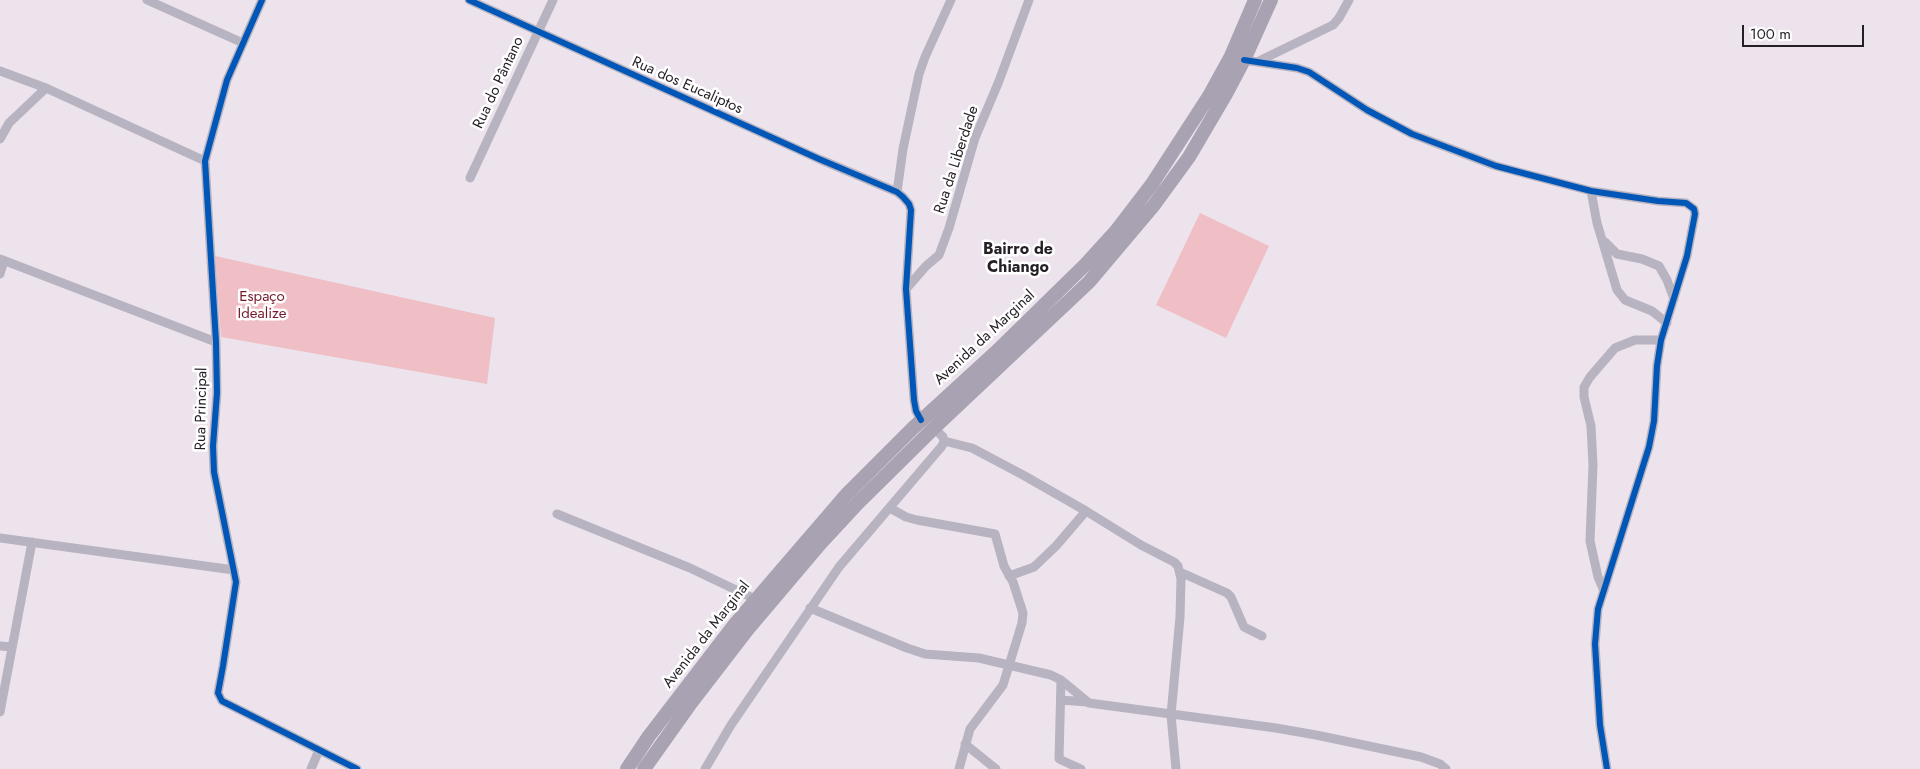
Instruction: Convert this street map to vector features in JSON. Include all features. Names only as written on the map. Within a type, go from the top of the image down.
[{"type":"main road","name":"Avenida da Marginal","points":[[627,769],[649,736],[755,599],[846,495],[921,420],[1003,345],[1086,264],[1116,231],[1152,184],[1210,96],[1231,56],[1255,0]]},
{"type":"main road","name":"Avenida da Marginal","points":[[644,769],[691,703],[748,629],[820,544],[857,504],[934,428],[1089,282],[1154,205],[1189,157],[1251,61],[1271,0]]},
{"type":"street","points":[[147,0],[243,43]]},
{"type":"street","name":"Rua Principal","points":[[262,0],[228,80],[205,161],[216,342],[217,393],[213,446],[214,472],[234,570],[235,593],[218,698],[357,769]]},
{"type":"street","name":"Rua dos Eucaliptos","points":[[469,0],[742,125],[897,192]]},
{"type":"street","name":"Rua do Pântano","points":[[470,178],[553,0]]},
{"type":"street","points":[[921,420],[916,411],[914,400],[906,289],[911,210],[909,204],[897,192],[902,156],[920,74],[925,57],[952,0]]},
{"type":"street","name":"Rua da Liberdade","points":[[906,289],[921,270],[939,255],[949,228],[975,138],[999,81],[1029,0]]},
{"type":"street","points":[[1251,61],[1332,25],[1339,18],[1349,0]]},
{"type":"street","points":[[1251,61],[1297,68],[1309,72],[1394,125],[1496,166],[1591,191],[1658,201],[1686,203],[1691,206],[1695,214],[1687,256],[1661,340],[1657,366],[1654,421],[1649,447],[1598,609],[1595,644],[1600,725],[1606,769]]},
{"type":"street","points":[[0,71],[46,88],[205,161]]},
{"type":"street","points":[[0,139],[9,123],[46,88]]},
{"type":"street","points":[[1591,191],[1614,281],[1621,297],[1652,311],[1667,323]]},
{"type":"street","points":[[1602,238],[1617,254],[1642,259],[1659,266],[1674,299]]},
{"type":"street","points":[[0,274],[2,260],[216,342]]},
{"type":"street","points":[[1604,591],[1598,577],[1590,541],[1593,465],[1591,426],[1584,397],[1584,387],[1590,377],[1615,348],[1635,340],[1661,340]]},
{"type":"street","points":[[705,769],[731,725],[839,567],[942,446],[943,437],[934,428]]},
{"type":"street","points":[[944,441],[972,448],[1174,562],[1180,572],[1180,617],[1171,715],[1176,769]]},
{"type":"street","points":[[890,508],[906,517],[917,520],[995,534],[1004,566],[1010,576],[1023,613],[1003,685],[970,729],[959,769]]},
{"type":"street","points":[[1010,576],[1034,568],[1086,511]]},
{"type":"street","points":[[557,514],[690,568],[755,599]]},
{"type":"street","points":[[0,538],[234,570]]},
{"type":"street","points":[[0,712],[32,542]]},
{"type":"street","points":[[1180,572],[1231,596],[1244,627],[1262,636]]},
{"type":"street","points":[[810,608],[926,654],[979,658],[1036,670],[1061,680],[1089,703]]},
{"type":"street","points":[[0,646],[12,647]]},
{"type":"street","points":[[1061,680],[1059,759],[1081,769]]},
{"type":"street","points":[[1060,700],[1276,728],[1387,749],[1446,769]]},
{"type":"street","points":[[965,744],[996,769]]},
{"type":"street","points":[[311,769],[320,750]]},
{"type":"green space","points":[[1200,213],[1269,246],[1226,338],[1156,305]]},
{"type":"green space","name":"Espaço Idealize","points":[[215,256],[495,318],[487,384],[221,337]]},
{"type":"cycle path","points":[[262,0],[227,80],[205,161],[216,342],[217,393],[213,446],[214,472],[236,582],[218,693],[222,701],[357,769]]},
{"type":"cycle path","points":[[469,0],[819,159],[897,192],[903,197],[911,210],[906,289],[914,400],[916,411],[921,420]]},
{"type":"cycle path","points":[[1244,60],[1297,68],[1309,72],[1367,110],[1412,134],[1496,166],[1591,191],[1658,201],[1686,203],[1694,209],[1695,214],[1687,256],[1661,340],[1657,366],[1654,421],[1649,447],[1598,609],[1595,644],[1600,725],[1607,769]]},
{"type":"district","name":"Bairro de Chiango","points":[[1018,259]]}]
